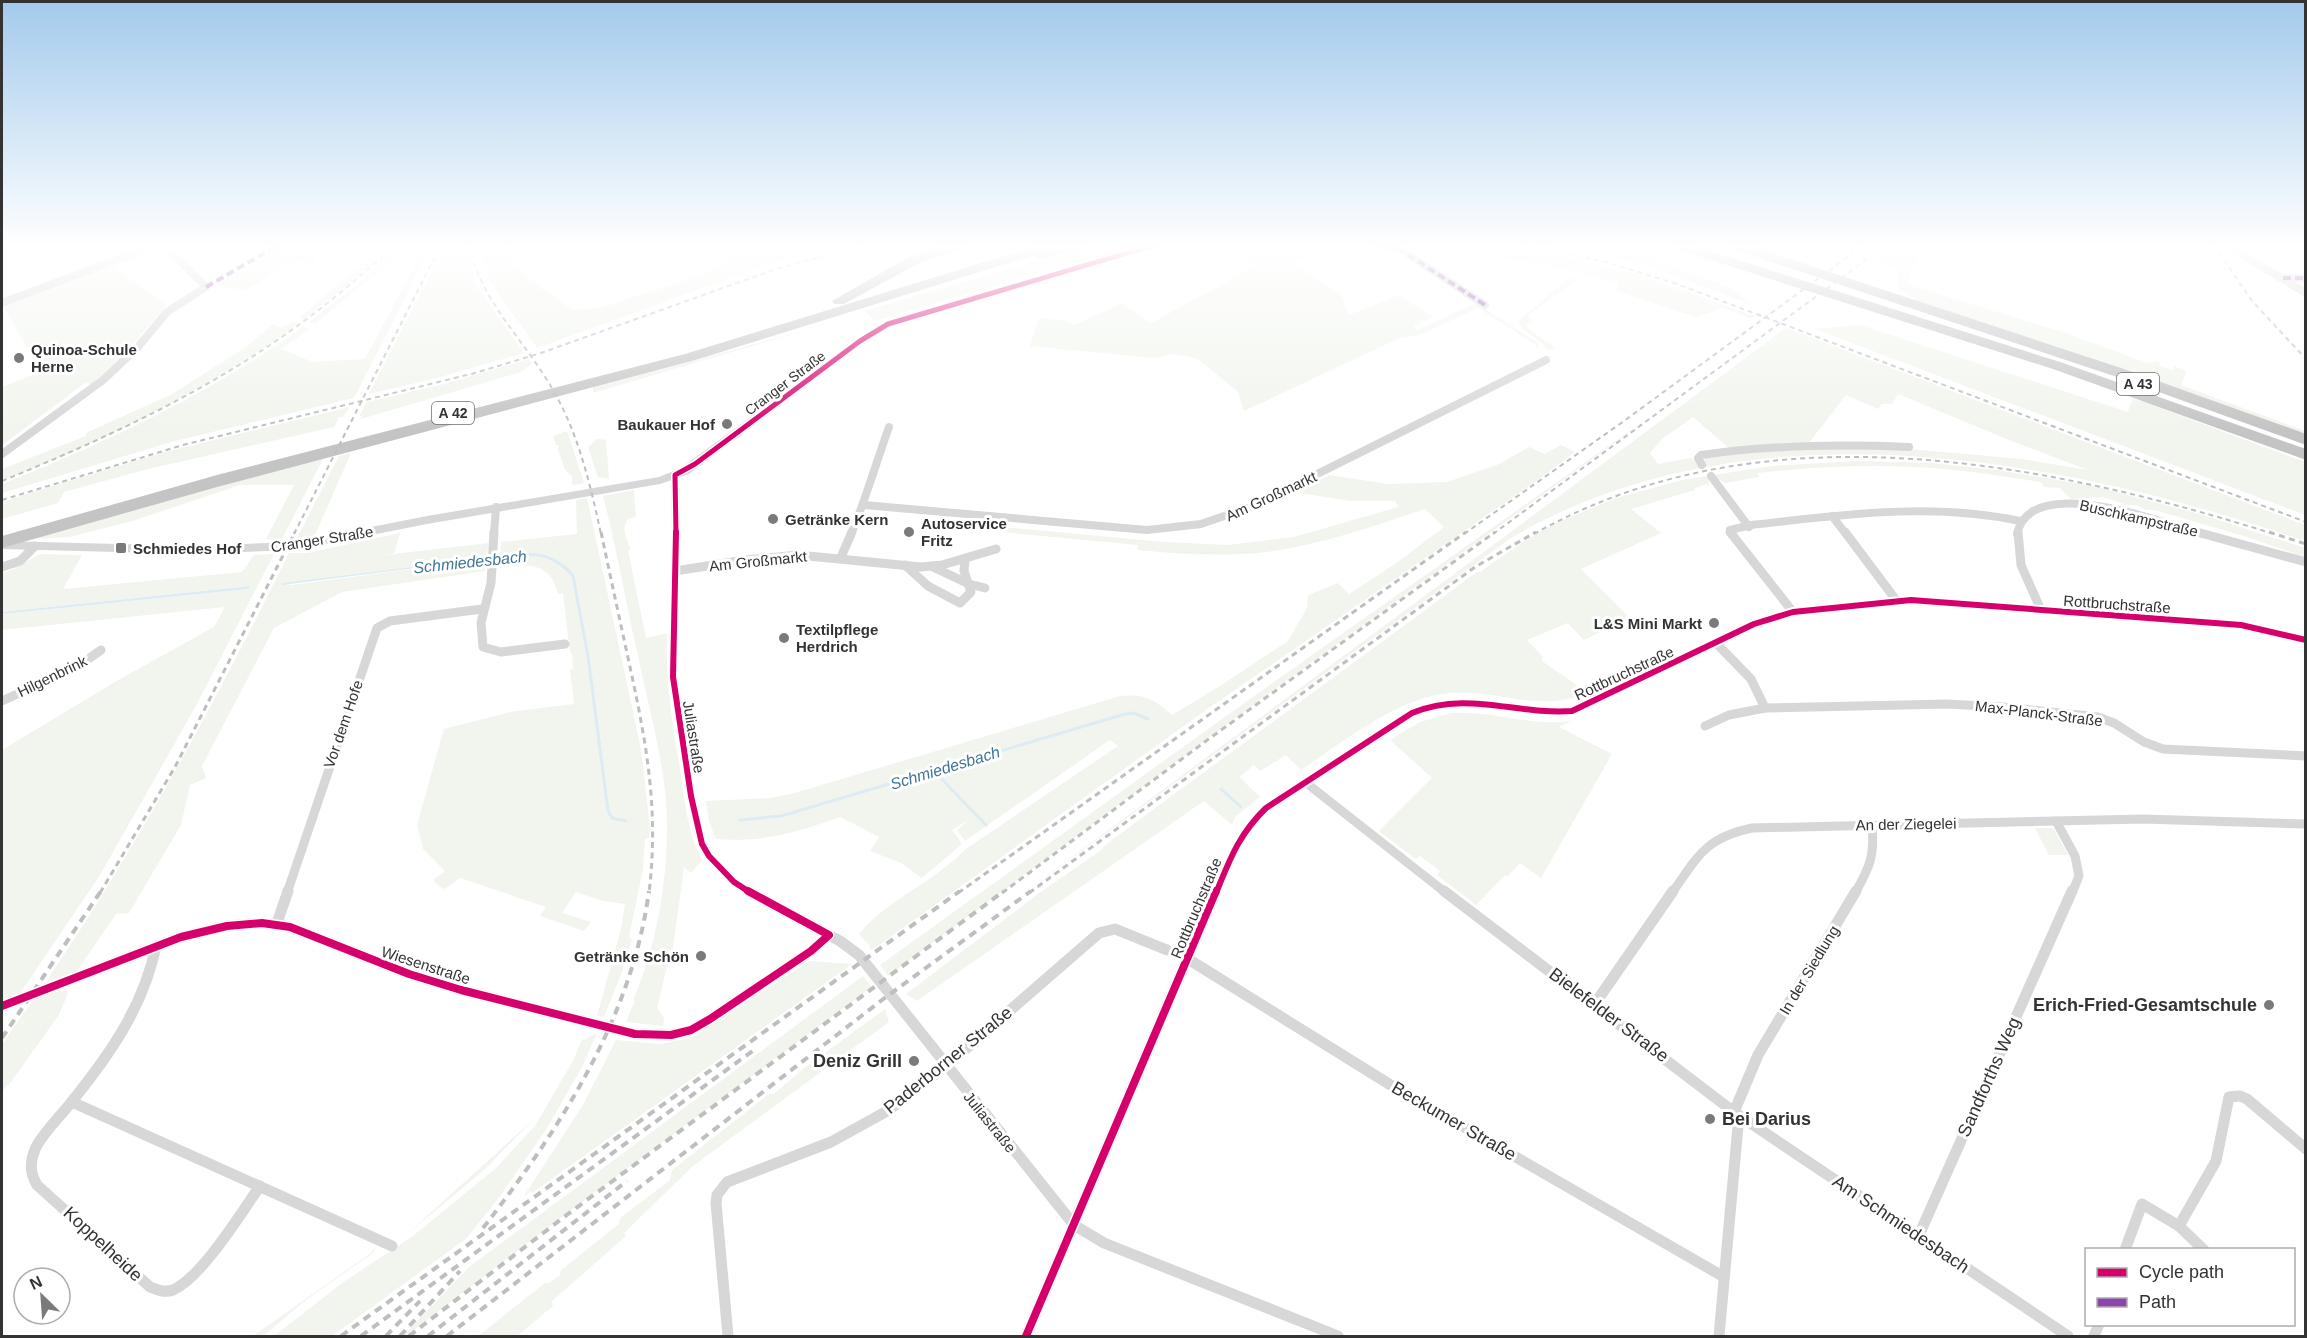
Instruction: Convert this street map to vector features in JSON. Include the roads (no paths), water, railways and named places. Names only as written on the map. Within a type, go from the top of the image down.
[{"type":"highway","name":"A 42","points":[[5,540],[655,360],[819,307]]},
{"type":"highway","name":"A 42","points":[[5,540],[217,481],[690,357],[853,307]]},
{"type":"highway","name":"A 43","points":[[1874,307],[2058,366],[2306,455]]},
{"type":"highway","name":"A 43","points":[[1888,307],[2095,369],[2306,444]]},
{"type":"highway","points":[[1925,307],[2212,404],[2306,440]]},
{"type":"street","points":[[2,454],[103,380],[138,347],[167,312],[174,307]]},
{"type":"street","name":"Cranger Straße","points":[[5,540],[36,546],[193,550],[265,549],[321,542],[496,507],[652,481],[675,475],[695,464],[860,341],[888,324],[944,307]]},
{"type":"street","name":"Am Großmarkt","points":[[864,505],[1147,530],[1168,530],[1208,524],[1253,506],[1546,360]]},
{"type":"street","points":[[841,557],[864,505],[867,489],[889,427]]},
{"type":"street","points":[[1702,465],[1698,458],[1701,455],[1768,446],[1833,444],[1909,447]]},
{"type":"street","name":"Juliastraße","points":[[675,475],[677,491],[672,676],[691,796],[702,844],[709,856],[734,882],[829,935],[859,955],[1074,1225],[1104,1243],[1338,1336]]},
{"type":"street","points":[[1711,476],[1749,527]]},
{"type":"street","name":"Buschkampstraße","points":[[2020,521],[2031,510],[2041,506],[2061,502],[2085,504],[2120,511],[2306,562]]},
{"type":"street","points":[[496,507],[493,565],[488,602],[482,609],[481,643],[486,649],[501,652],[565,644]]},
{"type":"street","points":[[1793,612],[1731,534],[1732,529],[1880,510],[1931,510],[2005,517],[2020,521]]},
{"type":"street","points":[[1832,516],[1896,600]]},
{"type":"street","name":"Rottbruchstraße","points":[[2020,521],[2016,540],[2019,558],[2041,610]]},
{"type":"street","points":[[2,567],[20,561],[36,546]]},
{"type":"street","name":"Am Großmarkt","points":[[675,571],[794,555],[841,557],[933,567],[965,560],[978,552],[996,549]]},
{"type":"street","points":[[904,565],[928,586],[960,603],[971,592],[964,571],[965,560]]},
{"type":"street","name":"Am Großmarkt","points":[[933,567],[969,584],[985,588]]},
{"type":"street","name":"Rottbruchstraße","points":[[1026,1336],[1238,840],[1250,823],[1266,808],[1419,710],[1451,702],[1469,702],[1549,713],[1572,711],[1754,624],[1793,612],[1896,600],[2241,625],[2306,640]]},
{"type":"street","name":"Vor dem Hofe","points":[[276,923],[377,628],[390,621],[482,609]]},
{"type":"street","points":[[1716,643],[1751,679],[1766,708]]},
{"type":"street","name":"Hilgenbrink","points":[[2,701],[80,665],[101,650]]},
{"type":"street","name":"Max-Planck-Straße","points":[[1705,726],[1729,715],[1766,708],[1932,703],[2003,707],[2106,719],[2144,742],[2163,749],[2306,756]]},
{"type":"street","name":"Bielefelder Straße","points":[[1305,782],[1594,1005],[1704,1085],[1734,1112]]},
{"type":"street","name":"An der Ziegelei","points":[[1594,1005],[1701,850],[1713,840],[1729,832],[1752,828],[2143,819],[2306,824]]},
{"type":"street","name":"Sandforths Weg","points":[[1919,1235],[2079,876],[2075,856],[2056,821]]},
{"type":"street","name":"In der Siedlung","points":[[1734,1112],[1738,1097],[1758,1055],[1870,867],[1874,844],[1872,825]]},
{"type":"street","name":"Wiesenstraße","points":[[2,1006],[156,946],[201,931],[227,926],[276,923],[409,974],[567,1019],[635,1034],[671,1035],[691,1030],[710,1019],[812,951],[829,935]]},
{"type":"street","name":"Paderborner Straße","points":[[728,1336],[716,1203],[721,1188],[734,1178],[802,1154],[861,1126],[908,1096],[946,1066],[1099,933],[1115,929],[1167,950]]},
{"type":"street","name":"Koppelheide","points":[[156,946],[151,974],[139,1001],[121,1034],[35,1149],[31,1161],[32,1176],[37,1185],[150,1287],[166,1291],[185,1282],[260,1186]]},
{"type":"street","name":"Beckumer Straße","points":[[1188,959],[1389,1084],[1724,1277]]},
{"type":"street","points":[[2179,1226],[2216,1161],[2229,1097],[2240,1096],[2247,1100],[2306,1149]]},
{"type":"street","points":[[72,1101],[392,1246]]},
{"type":"street","points":[[1719,1336],[1738,1126],[1734,1112]]},
{"type":"street","name":"Am Schmiedesbach","points":[[1734,1112],[2068,1336]]},
{"type":"street","points":[[2126,1248],[2142,1204],[2179,1226],[2202,1248]]},
{"type":"waterway","name":"Schmiedesbach","points":[[484,559],[521,554],[543,556],[564,566],[573,576],[588,656],[608,811],[612,818],[626,821]]},
{"type":"waterway","name":"Schmiedesbach","points":[[740,820],[781,816],[1125,714],[1134,713],[1148,719]]},
{"type":"waterway","points":[[934,771],[986,825]]},
{"type":"waterway","name":"Schmiedesbach","points":[[1221,789],[1241,807]]},
{"type":"railway","points":[[2,481],[121,429],[199,389],[273,343],[321,307]]},
{"type":"railway","points":[[362,401],[409,307]]},
{"type":"railway","points":[[496,307],[531,356]]},
{"type":"railway","points":[[531,356],[668,307]]},
{"type":"railway","points":[[1739,307],[1765,317]]},
{"type":"railway","points":[[1765,317],[1779,307]]},
{"type":"railway","points":[[1780,323],[1801,307]]},
{"type":"railway","points":[[2258,307],[2306,359]]},
{"type":"railway","points":[[1464,534],[1765,317]]},
{"type":"railway","points":[[1765,317],[1780,323]]},
{"type":"railway","points":[[1493,534],[1780,323]]},
{"type":"railway","points":[[1780,323],[2306,522]]},
{"type":"railway","points":[[362,401],[475,373],[531,356]]},
{"type":"railway","points":[[531,356],[558,399],[573,431],[601,534]]},
{"type":"railway","points":[[2,500],[183,445],[362,401]]},
{"type":"railway","points":[[294,534],[362,401]]},
{"type":"railway","points":[[1534,534],[1621,494],[1712,470],[1805,458],[1901,458],[1996,468],[2091,485],[2184,508],[2274,534]]},
{"type":"railway","points":[[100,893],[175,767],[295,532]]},
{"type":"railway","points":[[601,532],[638,707],[648,767],[653,828],[649,893]]},
{"type":"railway","points":[[958,893],[1466,532]]},
{"type":"railway","points":[[1002,893],[1206,741],[1495,532]]},
{"type":"railway","points":[[1029,893],[1475,567],[1536,532]]},
{"type":"railway","points":[[2269,532],[2306,544]]},
{"type":"railway","points":[[2,1038],[101,891]]},
{"type":"railway","points":[[483,1228],[539,1151],[588,1070],[627,983],[640,938],[649,891]]},
{"type":"railway","points":[[341,1336],[960,891]]},
{"type":"railway","points":[[409,1336],[568,1214],[1004,891]]},
{"type":"railway","points":[[447,1336],[882,1000],[1031,891]]},
{"type":"railway","points":[[361,1336],[754,1050]]},
{"type":"railway","points":[[428,1336],[627,1181]]},
{"type":"railway","points":[[400,1336],[460,1271]]},
{"type":"railway","points":[[386,1336],[420,1301]]},
{"type":"place","name":"Quinoa-Schule Herne","points":[[19,358]]},
{"type":"place","name":"Baukauer Hof","points":[[727,424]]},
{"type":"place","name":"Getränke Kern","points":[[773,519]]},
{"type":"place","name":"Autoservice Fritz","points":[[909,532]]},
{"type":"place","name":"Schmiedes Hof","points":[[121,548]]},
{"type":"place","name":"L&S Mini Markt","points":[[1714,623]]},
{"type":"place","name":"Textilpflege Herdrich","points":[[784,638]]},
{"type":"place","name":"Getränke Schön","points":[[701,956]]},
{"type":"place","name":"Erich-Fried-Gesamtschule","points":[[2269,1005]]},
{"type":"place","name":"Deniz Grill","points":[[914,1061]]},
{"type":"place","name":"Bei Darius","points":[[1710,1119]]}]
